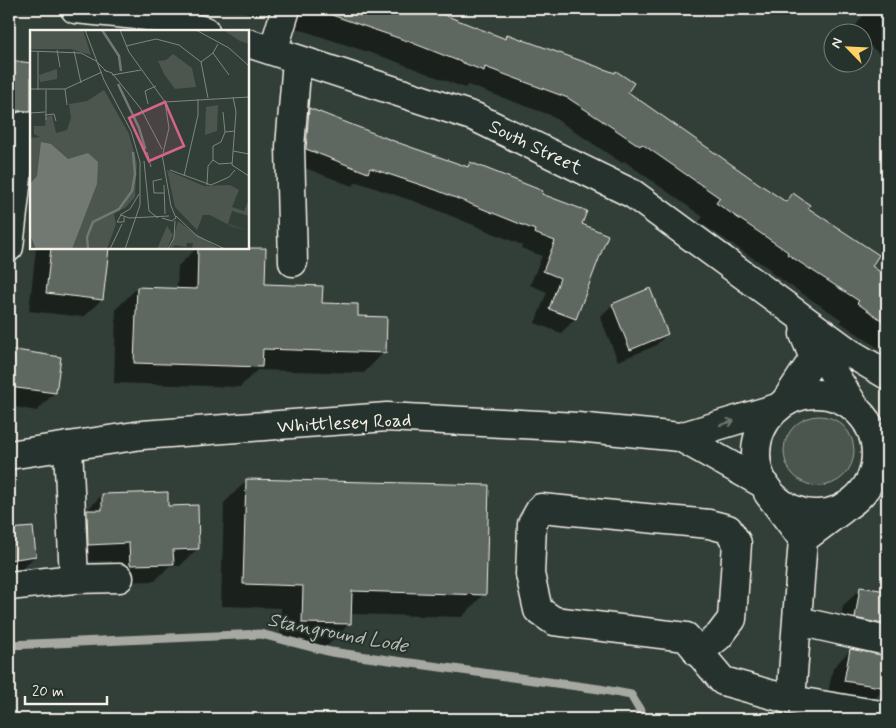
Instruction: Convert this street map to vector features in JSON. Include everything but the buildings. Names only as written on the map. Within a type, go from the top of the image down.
[{"type":"street","points":[[286,9],[272,51],[290,147],[293,262]]},
{"type":"street","points":[[89,17],[148,12],[202,30]]},
{"type":"street","name":"South Street","points":[[272,51],[475,117],[633,194],[793,310],[856,409]]},
{"type":"street","points":[[9,248],[23,126],[30,127]]},
{"type":"street","points":[[793,310],[850,353],[887,375]]},
{"type":"street","points":[[791,700],[803,539],[765,488],[756,463],[756,443],[763,423],[781,405],[814,358],[793,310]]},
{"type":"street","points":[[781,405],[802,395],[822,394],[840,398],[856,409],[881,441],[873,476],[863,492],[803,539]]},
{"type":"street","name":"Whittlesey Road","points":[[9,455],[142,435],[387,417],[577,427],[680,437],[781,405]]},
{"type":"street","name":"Whittlesey Road","points":[[680,437],[765,488]]},
{"type":"street","points":[[68,446],[74,579]]},
{"type":"street","points":[[765,488],[784,506],[803,514],[823,514],[887,494]]},
{"type":"street","points":[[698,653],[719,636],[732,619],[737,543],[728,529],[709,524],[541,508],[532,524],[530,574],[538,610],[554,621],[686,637],[698,653],[723,681],[791,700],[887,716]]},
{"type":"street","points":[[9,586],[74,579],[119,578]]},
{"type":"street","points":[[798,621],[887,641]]},
{"type":"shaded area","points":[[819,416],[832,419],[844,426],[851,438],[854,451],[851,464],[844,476],[832,483],[819,486],[806,483],[794,476],[787,464],[784,451],[787,438],[794,426],[806,419]]},
{"type":"waterway","name":"Stanground Lode","points":[[9,645],[261,634],[331,652],[631,695],[642,714],[641,719]]}]
